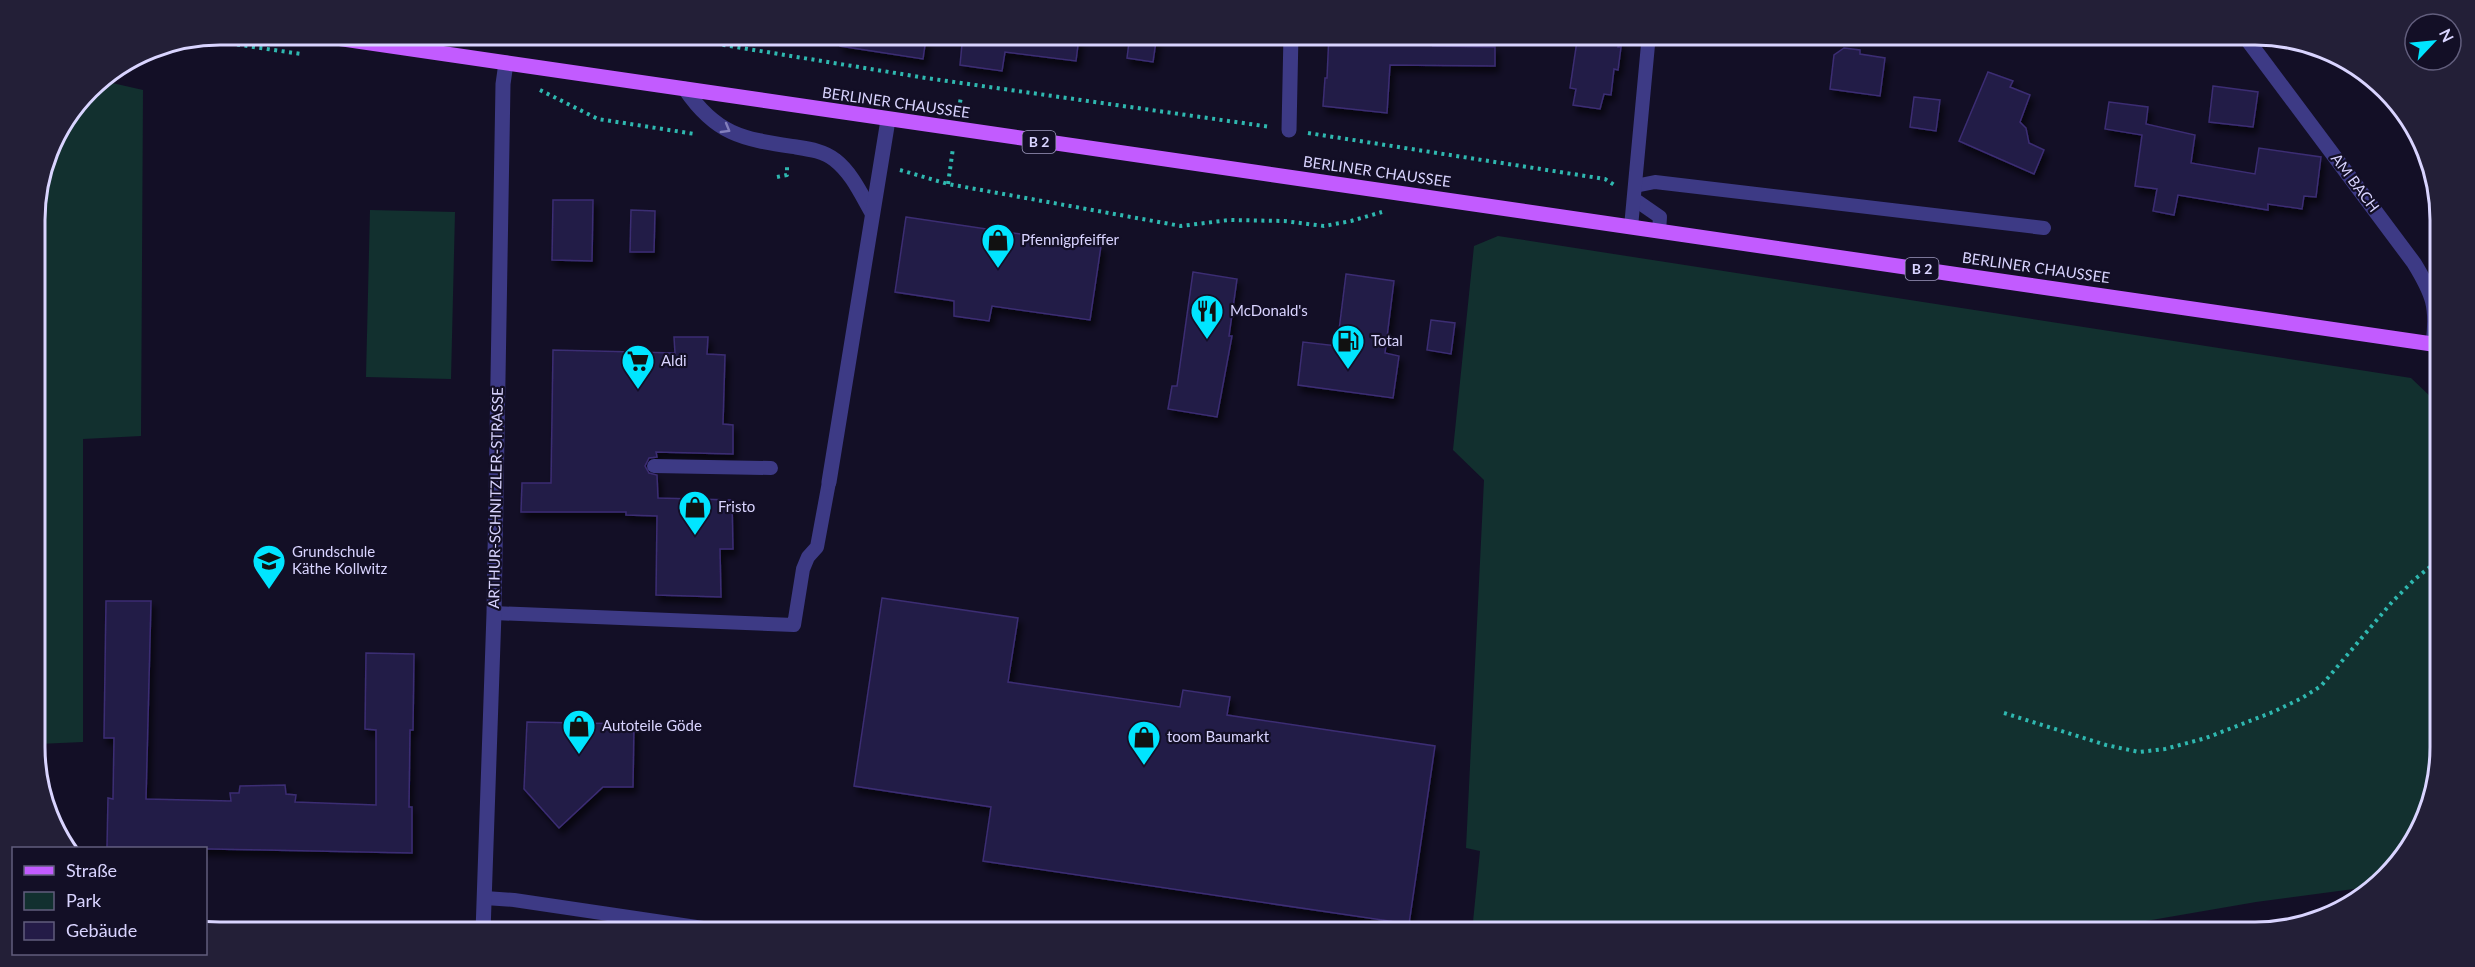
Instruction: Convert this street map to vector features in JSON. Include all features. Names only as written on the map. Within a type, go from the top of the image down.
[{"type":"main road","name":"BERLINER CHAUSSEE","points":[[384,45],[2430,344]]},
{"type":"street","points":[[1289,130],[1292,45]]},
{"type":"street","name":"AM BACH","points":[[2252,45],[2414,262],[2430,292]]},
{"type":"street","name":"ARTHUR-SCHNITZLER-STRASSE","points":[[484,922],[494,613],[503,95],[506,63]]},
{"type":"street","points":[[685,89],[712,121],[741,137],[812,150],[835,160],[852,180],[872,213]]},
{"type":"street","points":[[829,482],[888,120]]},
{"type":"lane","points":[[1631,227],[1648,45]]},
{"type":"lane","points":[[1635,193],[1655,182],[2044,228]]},
{"type":"lane","points":[[1635,193],[1660,217],[1659,231]]},
{"type":"lane","points":[[654,466],[771,468]]},
{"type":"lane","points":[[494,613],[794,625],[803,569],[808,557],[818,548],[829,482]]},
{"type":"lane","points":[[485,898],[514,900],[662,922]]},
{"type":"path","points":[[242,45],[305,54]]},
{"type":"path","points":[[724,45],[926,78]]},
{"type":"path","points":[[537,88],[598,119],[706,135]]},
{"type":"path","points":[[959,112],[961,96]]},
{"type":"path","points":[[954,148],[948,184],[1181,226],[1229,220],[1304,223]]},
{"type":"path","points":[[777,177],[787,176],[788,160]]},
{"type":"path","points":[[2004,713],[2106,745],[2139,752],[2165,749],[2206,738],[2273,712],[2321,686],[2392,602],[2430,567]]},
{"type":"green space","points":[[113,83],[143,90],[141,436],[83,439],[83,742],[45,744],[45,209],[51,175],[68,133],[96,96]]},
{"type":"green space","points":[[370,210],[455,212],[451,379],[366,377]]},
{"type":"green space","points":[[1498,236],[2411,378],[2430,396],[2430,758],[2421,803],[2400,844],[2386,862],[2357,888],[2256,902],[2140,922],[1473,922],[1480,851],[1466,848],[1484,480],[1453,450],[1474,246]]},
{"type":"building","points":[[840,45],[925,45],[923,59]]},
{"type":"building","points":[[962,45],[1078,45],[1076,61],[1005,52],[1002,71],[960,65]]},
{"type":"building","points":[[1129,45],[1155,45],[1153,62],[1127,58]]},
{"type":"building","points":[[1328,45],[1495,47],[1495,66],[1390,65],[1387,113],[1323,106],[1325,78],[1327,78]]},
{"type":"building","points":[[1576,45],[1618,45],[1621,47],[1618,70],[1614,69],[1611,95],[1604,94],[1600,109],[1573,105],[1576,89],[1570,88]]},
{"type":"building","points":[[1844,48],[1860,50],[1860,54],[1885,58],[1880,96],[1830,89],[1834,55]]},
{"type":"building","points":[[1988,72],[2013,81],[2010,87],[2030,95],[2020,122],[2026,128],[2029,143],[2044,150],[2034,174],[1959,141]]},
{"type":"building","points":[[2213,86],[2258,92],[2253,127],[2209,122]]},
{"type":"building","points":[[1914,97],[1940,100],[1936,131],[1910,127]]},
{"type":"building","points":[[2109,102],[2148,107],[2146,124],[2195,135],[2191,163],[2255,174],[2259,148],[2321,157],[2316,197],[2304,196],[2302,209],[2268,204],[2268,210],[2178,195],[2174,215],[2153,211],[2157,189],[2135,186],[2142,135],[2105,129]]},
{"type":"building","points":[[553,200],[593,200],[592,261],[552,260]]},
{"type":"building","points":[[631,210],[655,211],[654,252],[630,252]]},
{"type":"building","name":"Pfennigpfeiffer","points":[[906,217],[1101,246],[1090,320],[992,306],[989,321],[954,316],[954,301],[895,292]]},
{"type":"building","name":"McDonald's","points":[[1193,272],[1237,279],[1229,336],[1232,336],[1217,417],[1168,409],[1172,386],[1177,386]]},
{"type":"building","points":[[1346,274],[1394,281],[1385,353],[1399,356],[1393,398],[1298,385],[1303,342],[1337,346]]},
{"type":"building","points":[[1431,320],[1455,323],[1451,354],[1427,350]]},
{"type":"building","points":[[674,337],[708,337],[707,354],[725,355],[723,424],[733,425],[733,454],[656,452],[657,457],[649,458],[645,466],[649,473],[657,475],[658,498],[732,500],[733,549],[720,549],[721,597],[656,595],[657,516],[626,515],[626,512],[521,512],[522,483],[551,483],[553,350],[675,353]]},
{"type":"building","name":"toom Baumarkt","points":[[882,598],[1018,618],[1008,682],[1180,707],[1183,690],[1230,697],[1227,715],[1435,746],[1409,922],[1395,922],[983,861],[991,807],[854,786]]},
{"type":"building","points":[[106,601],[151,601],[146,799],[231,801],[230,793],[239,793],[240,786],[285,785],[286,794],[296,795],[295,802],[376,805],[376,730],[365,729],[366,653],[414,654],[409,807],[412,807],[412,853],[207,849],[207,847],[107,847],[108,798],[113,799],[114,738],[104,738]]},
{"type":"building","name":"Autoteile Göde","points":[[527,722],[634,724],[633,787],[603,787],[559,828],[524,789]]},
{"type":"place","name":"Pfennigpfeiffer","points":[[998,269]]},
{"type":"place","name":"McDonald's","points":[[1207,340]]},
{"type":"place","name":"Total","points":[[1348,370]]},
{"type":"place","name":"Aldi","points":[[638,390]]},
{"type":"place","name":"Fristo","points":[[695,536]]},
{"type":"place","name":"Grundschule Käthe Kollwitz","points":[[269,590]]},
{"type":"place","name":"Autoteile Göde","points":[[579,755]]},
{"type":"place","name":"toom Baumarkt","points":[[1144,766]]}]
